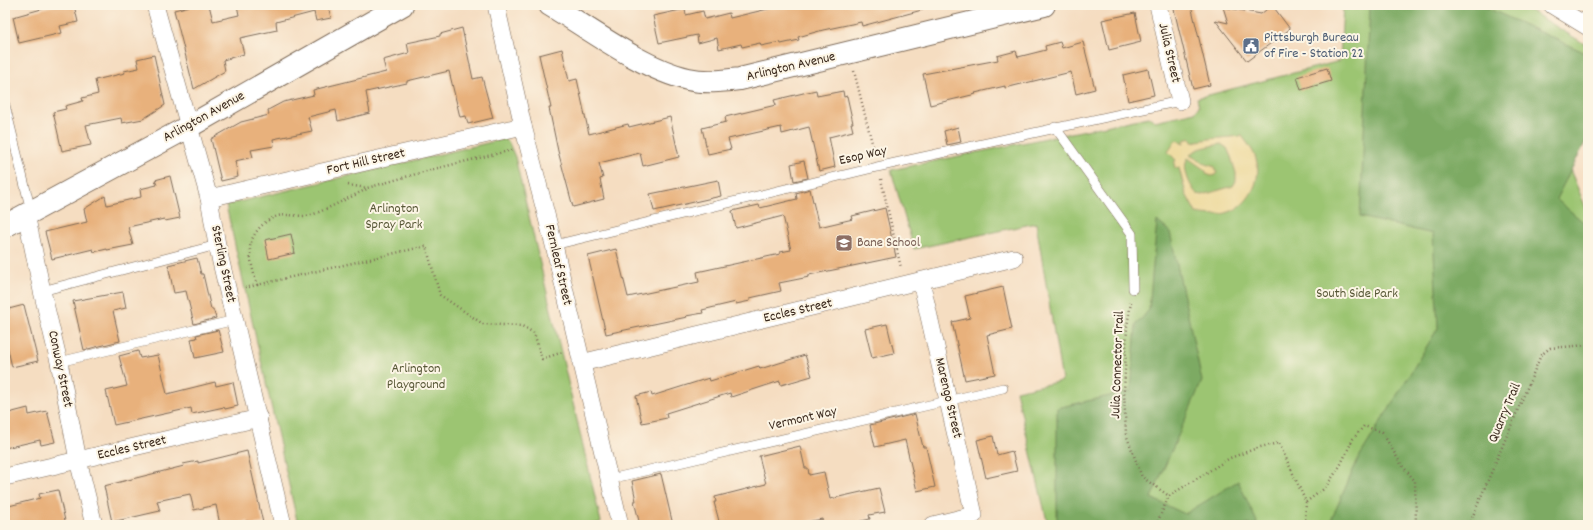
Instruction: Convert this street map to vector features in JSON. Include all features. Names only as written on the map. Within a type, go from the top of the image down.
[{"type":"street","name":"Sterling Street","points":[[155,5],[209,198],[217,245],[283,525]]},
{"type":"street","name":"Arlington Avenue","points":[[5,226],[190,126],[402,5]]},
{"type":"street","name":"Fernleaf Street","points":[[496,5],[523,126],[554,245],[620,525]]},
{"type":"street","name":"Arlington Avenue","points":[[550,5],[654,67],[687,79],[713,82],[740,79],[1044,5]]},
{"type":"street","name":"Julia Street","points":[[1158,5],[1180,101]]},
{"type":"street","points":[[1552,5],[1588,27]]},
{"type":"street","name":"Fort Hill Street","points":[[209,198],[523,126]]},
{"type":"street","name":"Conway Street","points":[[29,212],[42,291],[59,362],[78,460],[94,525]]},
{"type":"street","name":"Eccles Street","points":[[581,362],[1014,258]]},
{"type":"street","name":"Marengo Street","points":[[921,281],[974,515],[934,525]]},
{"type":"street","name":"Eccles Street","points":[[5,477],[259,418]]},
{"type":"lane","name":"Esop Way","points":[[554,245],[878,167],[1055,127],[1180,101]]},
{"type":"lane","points":[[5,105],[8,130],[29,212]]},
{"type":"lane","points":[[1055,127],[1132,234],[1133,289]]},
{"type":"lane","points":[[42,291],[217,245]]},
{"type":"lane","points":[[59,362],[235,320]]},
{"type":"lane","name":"Vermont Way","points":[[610,479],[1003,388]]},
{"type":"path","points":[[446,166],[516,149]]},
{"type":"path","points":[[257,285],[253,271],[250,248],[254,235],[261,225],[275,216],[299,217],[313,214],[367,188]]},
{"type":"path","points":[[244,288],[426,246],[440,295],[484,324],[522,326],[534,333],[542,359],[564,352]]},
{"type":"path","name":"Julia Connector Trail","points":[[1133,289],[1127,326],[1124,392],[1126,434],[1142,477],[1169,496]]},
{"type":"path","name":"Quarry Trail","points":[[1469,525],[1541,355],[1550,348],[1588,345]]},
{"type":"path","points":[[1306,502],[1325,488],[1340,466],[1353,439],[1364,426],[1382,432],[1401,464],[1415,481],[1416,525]]},
{"type":"path","points":[[1156,525],[1169,496],[1230,458],[1260,447],[1279,443],[1306,502],[1305,525]]},
{"type":"green space","name":"South Side Park","points":[[1343,5],[1521,5],[1588,46],[1588,67],[1554,131],[1588,213],[1588,525],[1048,525],[1016,391],[1062,381],[1036,223],[914,249],[891,170],[1149,117],[1155,121],[1195,112],[1199,106],[1197,98],[1340,61]]},
{"type":"green space","points":[[1370,5],[1481,5],[1588,54],[1588,137],[1556,199],[1588,226],[1587,525],[1329,525],[1358,459],[1438,328],[1433,234],[1360,217]]},
{"type":"green space","name":"Arlington Playground","points":[[504,139],[509,143],[515,157],[601,522],[593,525],[298,525],[226,205]]},
{"type":"green space","points":[[1157,221],[1170,232],[1202,381],[1151,498],[1185,514],[1238,481],[1257,522],[1256,525],[1148,525],[1142,522],[1138,525],[1057,525],[1057,408],[1131,391],[1136,325],[1149,310]]},
{"type":"sand","points":[[1242,136],[1253,152],[1258,170],[1255,185],[1247,199],[1236,209],[1217,215],[1196,213],[1186,194],[1179,168],[1175,168],[1174,163],[1176,160],[1168,152],[1176,140],[1184,143],[1184,140],[1191,138],[1192,142]],"holes":[[[1221,144],[1227,148],[1231,157],[1236,173],[1236,181],[1233,186],[1203,195],[1197,194],[1187,177],[1185,166],[1186,162],[1188,158],[1205,170],[1207,174],[1211,176],[1215,175],[1217,172],[1215,167],[1205,164],[1190,155],[1198,149]]]},
{"type":"building","points":[[56,5],[74,5],[78,22],[60,26],[62,33],[19,43],[13,17]]},
{"type":"building","points":[[194,5],[209,5],[213,21],[239,15],[237,5],[328,5],[331,18],[316,21],[314,12],[276,22],[277,30],[240,38],[244,54],[223,60],[225,71],[194,89],[174,10]]},
{"type":"building","points":[[772,5],[921,5],[922,10],[862,26],[861,22],[823,30],[798,37],[799,40],[781,44],[780,42],[761,46],[760,43],[742,47],[741,44],[719,49],[717,38],[698,43],[697,35],[659,43],[653,16],[685,9],[686,15],[703,11],[705,19],[729,13],[730,18],[772,8]]},
{"type":"building","points":[[1173,5],[1191,5],[1210,85],[1193,89]]},
{"type":"building","name":"Pittsburgh Bureau of Fire - Station 22","points":[[1272,5],[1290,29],[1247,61],[1215,20],[1228,23],[1223,7],[1261,14]]},
{"type":"building","points":[[1135,13],[1141,42],[1109,50],[1102,20]]},
{"type":"building","points":[[462,28],[473,79],[482,77],[493,118],[468,124],[466,116],[460,117],[449,71],[407,81],[407,83],[366,92],[370,113],[338,121],[336,110],[308,117],[312,131],[273,139],[274,146],[251,150],[253,157],[235,161],[238,177],[221,181],[211,139],[241,122],[269,115],[268,110],[283,102],[314,95],[313,90],[386,72],[383,60],[409,53],[407,43],[440,36],[440,34]]},
{"type":"building","points":[[1060,42],[1062,48],[1083,42],[1095,89],[1076,94],[1071,72],[1005,88],[1005,86],[975,93],[976,94],[930,105],[923,74],[998,60],[997,56],[1016,51],[1018,57],[1046,50],[1045,46]]},
{"type":"building","points":[[562,49],[569,81],[577,79],[589,134],[628,124],[629,127],[670,117],[679,157],[643,166],[640,153],[599,163],[603,178],[600,179],[604,199],[573,207],[558,151],[549,108],[551,108],[539,55]]},
{"type":"building","points":[[154,55],[165,105],[143,119],[122,123],[121,118],[86,125],[91,145],[62,151],[53,112],[66,109],[65,106],[83,101],[82,98],[98,94],[95,80],[139,68],[137,59]]},
{"type":"building","points":[[1327,68],[1331,81],[1301,90],[1297,77]]},
{"type":"building","points":[[1148,69],[1154,95],[1128,101],[1123,75]]},
{"type":"building","points":[[816,90],[817,96],[843,91],[844,97],[847,96],[853,123],[851,123],[853,131],[829,137],[835,167],[819,171],[809,127],[782,134],[781,127],[728,139],[731,149],[708,154],[702,128],[726,122],[725,117],[776,105],[774,100]]},
{"type":"building","points":[[958,127],[961,142],[947,145],[944,131]]},
{"type":"building","points":[[804,161],[808,178],[794,181],[791,164]]},
{"type":"building","points":[[170,176],[180,218],[165,221],[164,219],[128,227],[133,245],[94,252],[93,249],[52,259],[45,232],[87,222],[84,209],[105,196],[107,205],[141,197],[140,189],[157,185],[155,180]]},
{"type":"building","points":[[718,180],[721,196],[654,211],[650,194]]},
{"type":"building","points":[[810,189],[819,227],[853,219],[852,216],[885,208],[896,257],[809,275],[809,277],[779,283],[781,291],[750,298],[750,301],[736,304],[736,302],[702,310],[703,313],[686,316],[687,317],[606,334],[588,256],[616,249],[628,297],[699,282],[697,272],[780,254],[780,252],[791,250],[783,216],[736,228],[732,211],[759,205],[760,208],[797,199],[796,193]]},
{"type":"building","points":[[291,234],[295,253],[269,259],[265,240]]},
{"type":"building","points":[[197,258],[201,274],[203,274],[211,309],[213,309],[216,318],[194,324],[186,291],[174,293],[168,265]]},
{"type":"building","points":[[1003,287],[1012,329],[987,335],[995,374],[965,380],[952,322],[970,318],[965,296]]},
{"type":"building","points":[[123,292],[126,308],[113,311],[120,341],[84,350],[73,301]]},
{"type":"building","points":[[24,305],[38,361],[12,367],[5,336],[5,310]]},
{"type":"building","points":[[887,324],[894,353],[872,358],[865,329]]},
{"type":"building","points":[[218,330],[224,352],[195,358],[191,339],[197,338],[196,335]]},
{"type":"building","points":[[138,351],[140,358],[158,355],[167,394],[215,382],[216,386],[233,382],[238,406],[225,409],[224,407],[192,414],[191,408],[114,425],[106,391],[127,386],[119,356]]},
{"type":"building","points":[[805,355],[812,376],[781,385],[780,381],[731,397],[730,393],[666,413],[667,418],[642,423],[636,396],[651,392],[652,396],[709,378],[710,381],[759,366],[760,369]]},
{"type":"building","points":[[28,408],[29,415],[47,411],[55,442],[41,445],[40,440],[5,448],[5,414]]},
{"type":"building","points":[[915,414],[923,447],[926,447],[935,487],[917,491],[905,440],[875,447],[870,425]]},
{"type":"building","points":[[993,436],[997,455],[1012,451],[1017,471],[986,478],[977,440]]},
{"type":"building","points":[[800,446],[805,468],[808,468],[809,475],[824,472],[830,499],[879,488],[885,512],[869,515],[870,519],[853,523],[853,525],[824,525],[822,519],[791,525],[720,525],[714,502],[716,502],[715,497],[766,484],[759,456]]},
{"type":"building","points":[[247,451],[263,523],[248,525],[248,521],[232,525],[220,525],[216,505],[194,510],[190,494],[157,501],[160,511],[112,522],[104,486],[184,466],[183,464],[198,461],[198,463]]},
{"type":"building","points":[[661,474],[673,525],[640,525],[634,501],[636,501],[632,481]]},
{"type":"building","points":[[58,490],[66,525],[5,525],[5,507],[40,498],[39,494]]},
{"type":"place","name":"Pittsburgh Bureau of Fire - Station 22","points":[[1251,46]]},
{"type":"place","name":"Bane School","points":[[844,243]]},
{"type":"park label","name":"Arlington Spray Park","points":[[394,218]]}]
